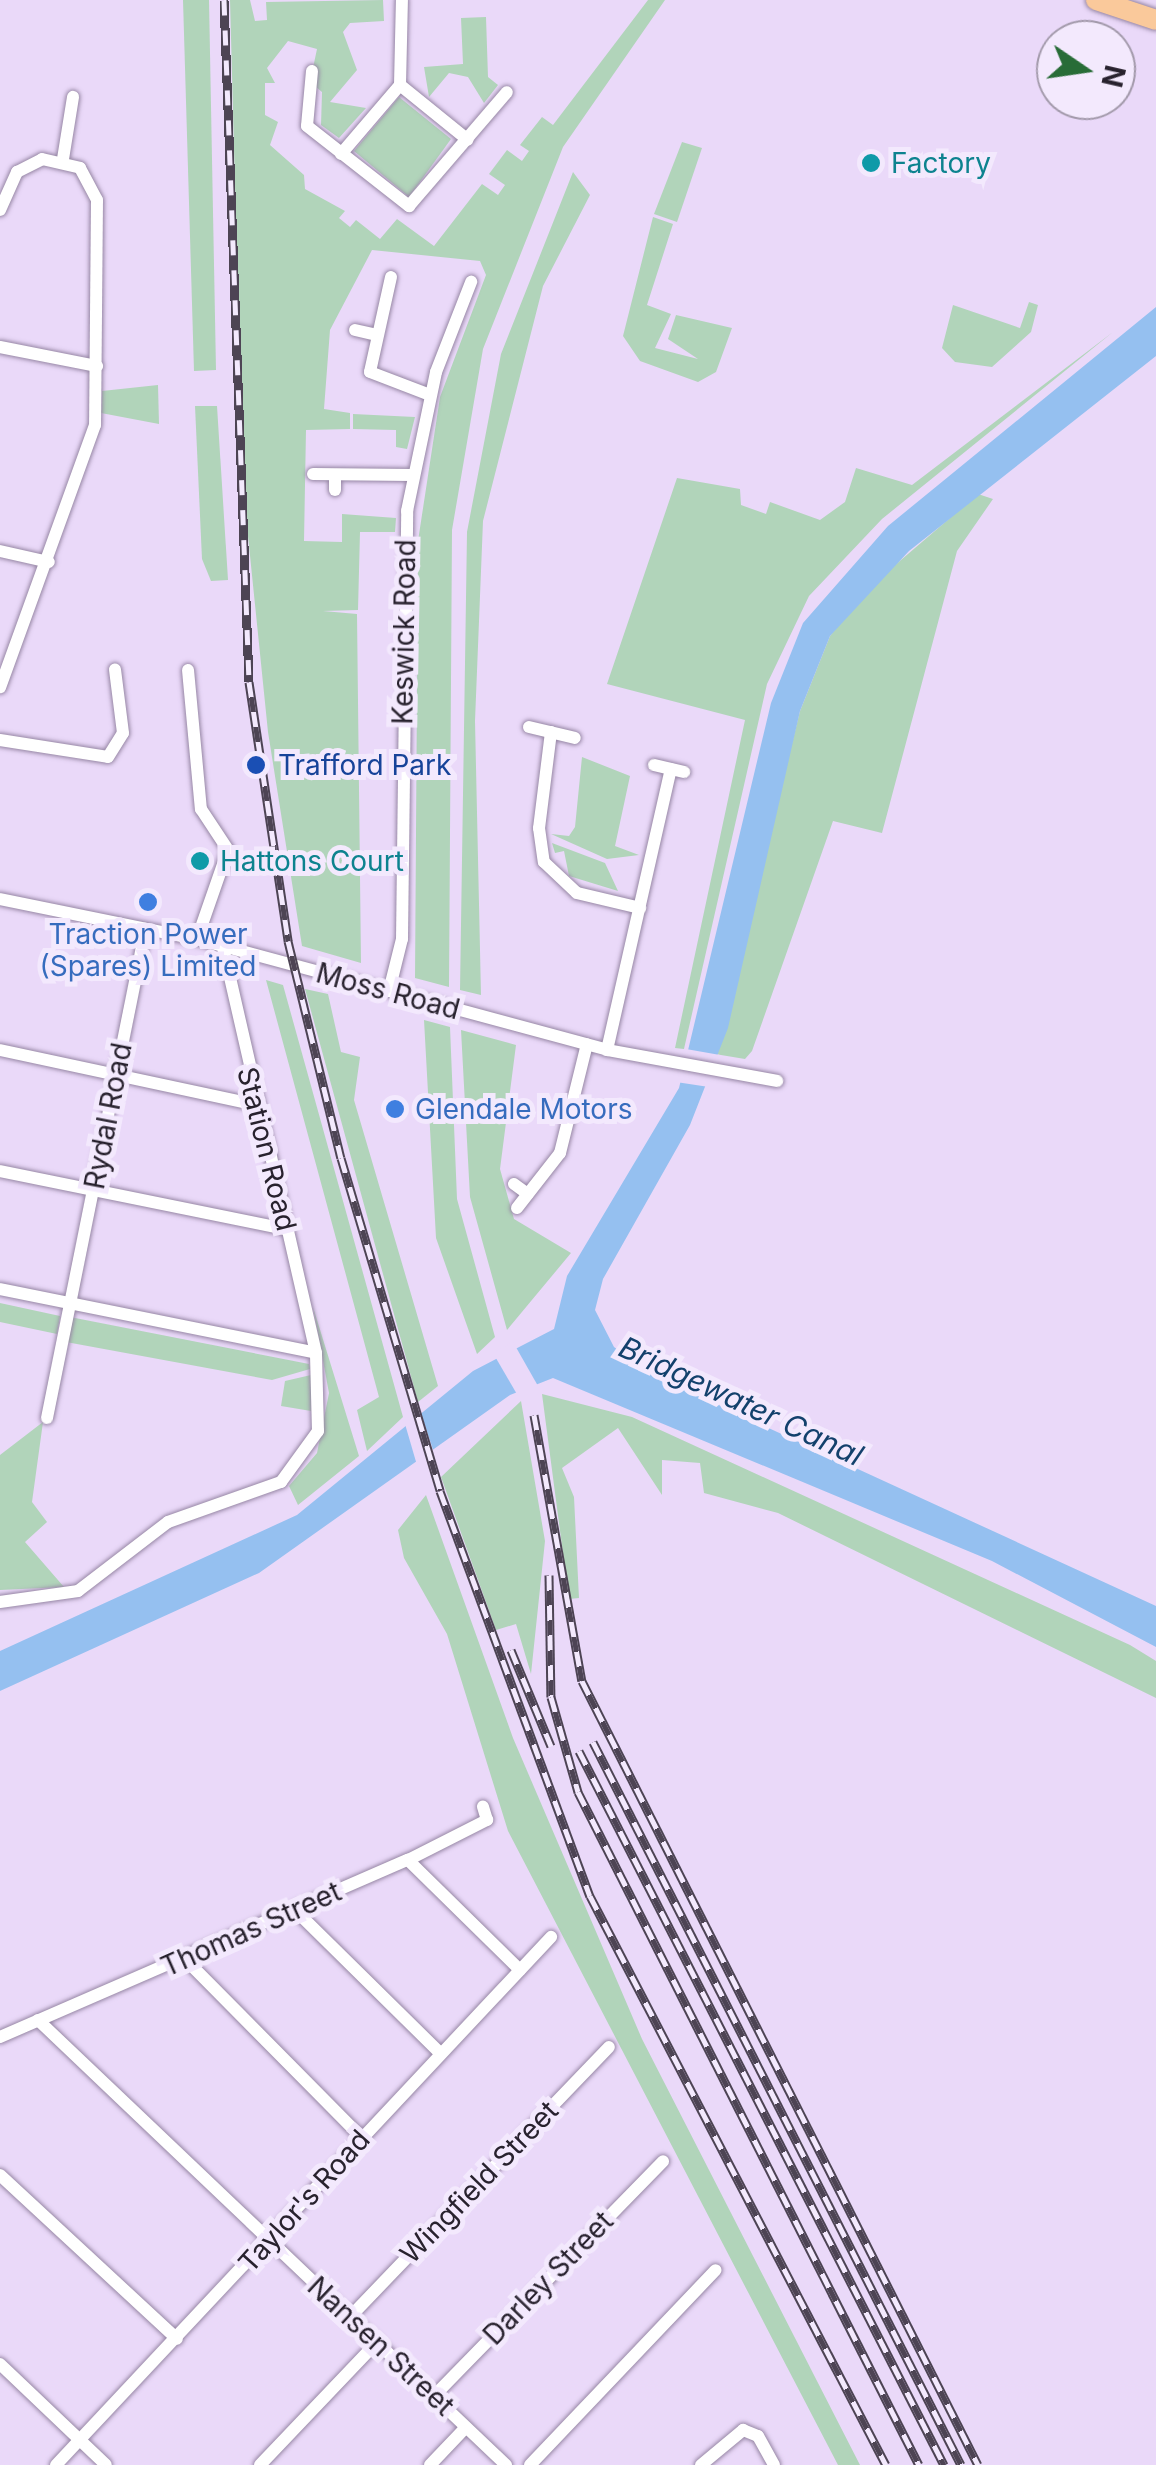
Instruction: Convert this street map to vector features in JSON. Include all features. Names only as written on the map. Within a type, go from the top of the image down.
[{"type":"main road","points":[[1096,0],[1156,20]]},
{"type":"street","points":[[342,154],[400,85],[402,0]]},
{"type":"street","points":[[312,72],[306,123],[414,206],[507,92]]},
{"type":"street","points":[[400,85],[468,140]]},
{"type":"street","points":[[63,159],[73,97]]},
{"type":"street","points":[[0,210],[25,164],[63,159],[88,176],[97,200],[98,366],[90,449],[0,687]]},
{"type":"street","points":[[391,277],[376,335],[373,378],[430,395]]},
{"type":"street","name":"Keswick Road","points":[[389,990],[402,939],[403,568],[412,475],[430,395],[471,282]]},
{"type":"street","points":[[355,330],[376,335]]},
{"type":"street","points":[[0,346],[98,366]]},
{"type":"street","points":[[313,474],[412,475]]},
{"type":"street","points":[[335,474],[335,490]]},
{"type":"street","points":[[0,551],[49,562]]},
{"type":"street","points":[[0,740],[108,757],[123,732],[116,670]]},
{"type":"street","points":[[188,670],[199,711],[201,809],[228,850],[197,939]]},
{"type":"street","points":[[529,727],[575,738]]},
{"type":"street","points":[[551,732],[538,828],[544,862],[577,893],[640,908]]},
{"type":"street","points":[[607,1050],[640,908],[678,771],[654,765]]},
{"type":"street","name":"Moss Road","points":[[0,898],[197,939],[662,1063],[777,1081]]},
{"type":"street","name":"Rydal Road","points":[[47,1418],[146,929]]},
{"type":"street","name":"Station Road","points":[[0,1602],[69,1596],[168,1522],[281,1482],[318,1431],[316,1353],[256,1105],[223,946]]},
{"type":"street","points":[[517,1208],[563,1144],[587,1044]]},
{"type":"street","points":[[0,1050],[256,1105]]},
{"type":"street","points":[[0,1171],[286,1229]]},
{"type":"street","points":[[514,1184],[528,1194]]},
{"type":"street","points":[[0,1289],[316,1353]]},
{"type":"street","name":"Thomas Street","points":[[0,2037],[408,1860],[487,1820],[483,1808]]},
{"type":"street","points":[[408,1860],[520,1970]]},
{"type":"street","points":[[294,1908],[441,2054]]},
{"type":"street","name":"Taylor's Road","points":[[56,2465],[551,1937]]},
{"type":"street","points":[[185,1959],[361,2137]]},
{"type":"street","name":"Nansen Street","points":[[38,2020],[506,2465]]},
{"type":"street","name":"Wingfield Street","points":[[350,2317],[609,2047]]},
{"type":"street","name":"Darley Street","points":[[434,2396],[663,2161]]},
{"type":"street","points":[[0,2174],[177,2339]]},
{"type":"street","points":[[530,2465],[716,2270]]},
{"type":"street","points":[[260,2465],[377,2342]]},
{"type":"street","points":[[0,2364],[106,2465]]},
{"type":"street","points":[[430,2465],[466,2427]]},
{"type":"street","points":[[701,2465],[743,2430],[758,2436],[774,2465]]},
{"type":"green space","points":[[183,0],[209,0],[216,370],[194,371]]},
{"type":"green space","points":[[230,0],[250,0],[255,21],[267,20],[266,2],[383,0],[384,21],[350,23],[343,32],[357,70],[330,102],[366,108],[339,138],[321,125],[322,92],[310,82],[317,49],[288,41],[267,68],[275,83],[265,83],[265,115],[278,122],[270,145],[304,175],[305,189],[345,211],[339,218],[350,227],[356,220],[380,239],[397,219],[434,246],[482,184],[498,195],[505,185],[489,174],[507,150],[522,161],[529,151],[520,145],[542,117],[553,125],[648,0],[665,0],[563,147],[483,349],[452,530],[449,987],[415,978],[418,541],[440,397],[486,275],[480,261],[372,250],[330,330],[324,409],[350,413],[350,429],[306,430],[304,541],[342,542],[342,514],[396,518],[395,532],[360,532],[358,610],[323,611],[357,614],[361,963],[302,946],[268,732],[243,487]]},
{"type":"green space","points":[[486,17],[488,77],[498,85],[484,103],[468,77],[449,73],[429,97],[424,67],[463,64],[461,18]]},
{"type":"green space","points":[[399,97],[451,139],[409,197],[354,151]]},
{"type":"green space","points":[[682,142],[702,148],[677,222],[654,214]]},
{"type":"green space","points":[[573,172],[590,195],[543,286],[483,521],[475,721],[481,995],[460,990],[467,532],[501,354]]},
{"type":"green space","points":[[653,217],[673,224],[647,305],[671,314],[655,348],[698,359],[668,339],[676,315],[732,328],[716,372],[698,382],[640,361],[623,336]]},
{"type":"green space","points":[[1029,302],[1038,305],[1031,332],[992,367],[955,362],[942,348],[953,305],[1020,328]]},
{"type":"green space","points":[[1113,332],[882,519],[809,596],[767,684],[684,1049],[675,1048],[745,720],[607,684],[677,478],[740,489],[741,505],[766,514],[770,502],[820,520],[845,502],[856,468],[912,485]]},
{"type":"green space","points":[[158,385],[159,424],[101,413],[102,391]]},
{"type":"green space","points":[[195,406],[217,406],[228,580],[211,581],[202,559]]},
{"type":"green space","points":[[353,414],[415,417],[407,449],[396,447],[396,430],[353,429]]},
{"type":"green space","points":[[978,494],[993,499],[957,551],[882,833],[833,821],[752,1051],[745,1059],[715,1054],[800,711],[830,636],[866,590]]},
{"type":"green space","points":[[582,757],[630,776],[615,846],[639,855],[607,859],[551,834],[569,836],[575,827]]},
{"type":"green space","points":[[552,843],[605,863],[618,891],[569,876],[564,851],[555,853]]},
{"type":"green space","points":[[266,980],[283,985],[403,1417],[367,1451],[357,1410],[379,1397]]},
{"type":"green space","points":[[305,989],[328,994],[341,1052],[360,1057],[354,1100],[438,1386],[418,1402]]},
{"type":"green space","points":[[424,1020],[450,1027],[457,1199],[495,1337],[477,1354],[436,1238]]},
{"type":"green space","points":[[461,1030],[516,1045],[500,1169],[514,1219],[571,1253],[507,1330],[470,1197]]},
{"type":"green space","points":[[0,1303],[60,1316],[57,1334],[0,1322]]},
{"type":"green space","points":[[313,1307],[359,1456],[298,1505],[289,1486],[317,1453],[329,1393]]},
{"type":"green space","points":[[70,1317],[309,1364],[310,1369],[272,1380],[66,1342]]},
{"type":"green space","points":[[311,1375],[311,1411],[281,1406],[285,1381]]},
{"type":"green space","points":[[542,1394],[632,1417],[1130,1645],[1156,1661],[1156,1698],[778,1513],[704,1493],[700,1463],[662,1460],[662,1495],[618,1428],[562,1468],[574,1497],[579,1598],[569,1599]]},
{"type":"green space","points":[[521,1401],[545,1541],[531,1674],[516,1624],[496,1630],[441,1477]]},
{"type":"green space","points":[[43,1422],[32,1502],[47,1522],[25,1542],[64,1587],[0,1590],[0,1455]]},
{"type":"green space","points":[[426,1495],[513,1738],[642,2039],[860,2465],[838,2465],[508,1831],[447,1634],[404,1558],[398,1530]]},
{"type":"water","points":[[1156,307],[1156,356],[909,551],[830,636],[800,711],[728,1028],[690,1125],[603,1279],[595,1310],[614,1347],[649,1373],[1156,1606],[1156,1647],[992,1561],[553,1378],[510,1395],[259,1573],[0,1691],[0,1651],[297,1515],[473,1371],[554,1329],[567,1276],[679,1088],[771,703],[803,623],[888,526]]},
{"type":"pier","points":[[686,1049],[720,1055],[709,1087],[676,1082]]},
{"type":"pier","points":[[513,1342],[538,1386],[518,1396],[493,1353]]},
{"type":"pier","points":[[420,1410],[436,1459],[419,1472],[405,1424]]},
{"type":"railway","points":[[224,0],[249,682],[288,941],[341,1158],[440,1491],[590,1896],[886,2465]]},
{"type":"railway","points":[[534,1415],[582,1681],[978,2465]]},
{"type":"railway","points":[[549,1575],[551,1697],[578,1792],[919,2465]]},
{"type":"railway","points":[[511,1650],[551,1746]]},
{"type":"railway","points":[[593,1742],[961,2465]]},
{"type":"railway","points":[[579,1751],[944,2465]]},
{"type":"place","name":"Factory","points":[[871,163]]},
{"type":"place","name":"Trafford Park","points":[[256,765]]},
{"type":"place","name":"Hattons Court","points":[[200,861]]},
{"type":"place","name":"Traction Power (Spares) Limited","points":[[148,902]]},
{"type":"place","name":"Glendale Motors","points":[[395,1109]]},
{"type":"water label","name":"Bridgewater Canal","points":[[741,1401]]}]
